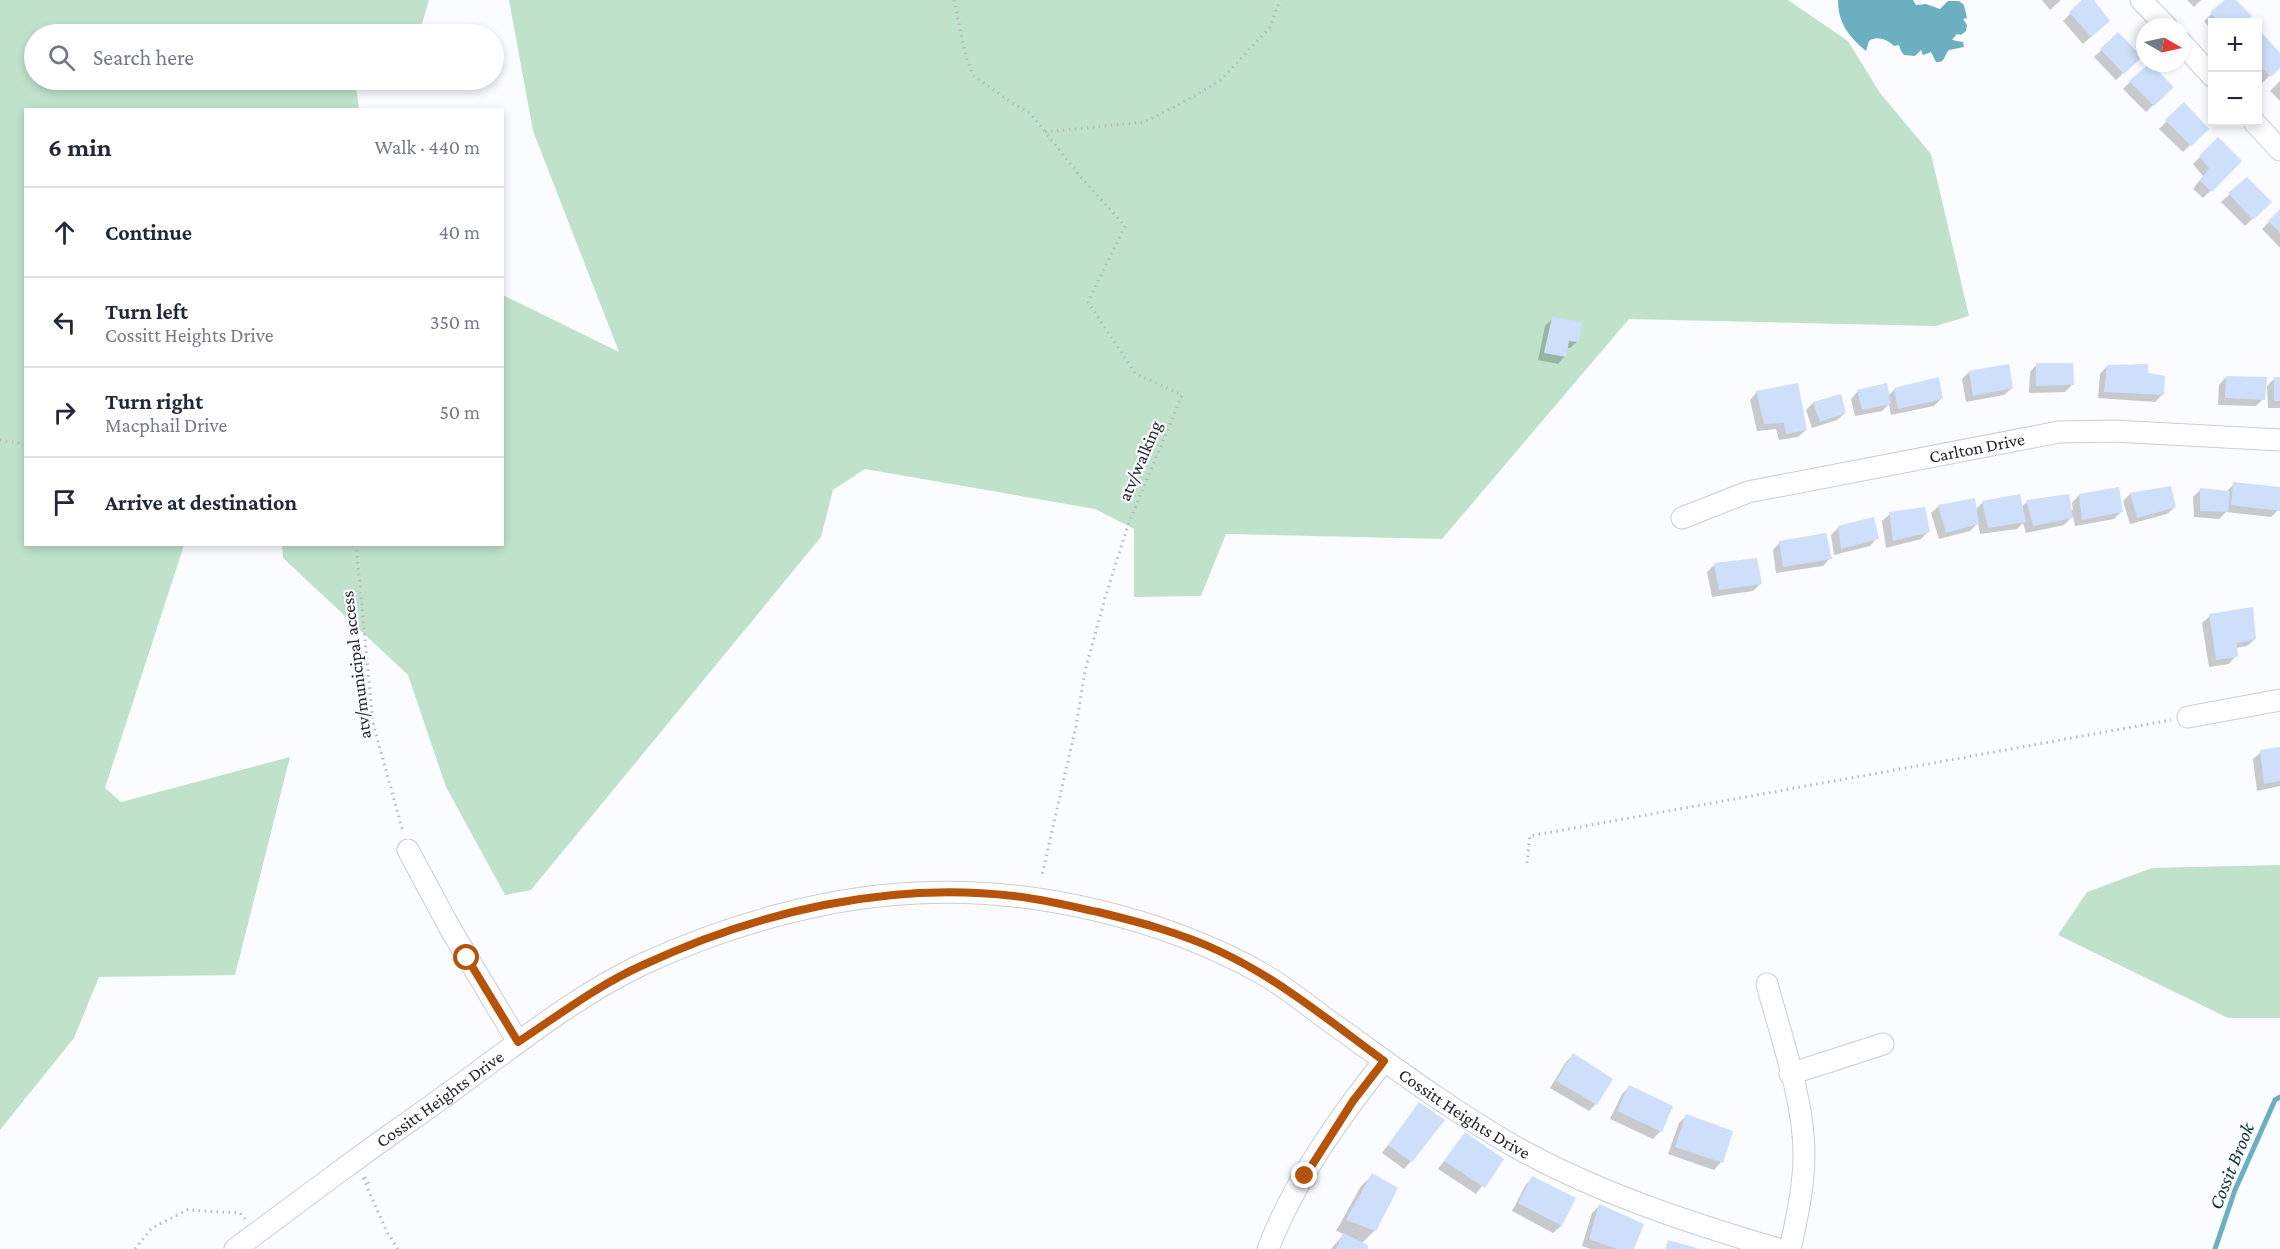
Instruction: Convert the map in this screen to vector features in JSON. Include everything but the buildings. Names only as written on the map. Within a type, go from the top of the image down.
[{"type":"street","points":[[2141,0],[2158,18]]},
{"type":"street","points":[[2190,52],[2208,72]]},
{"type":"street","points":[[2258,126],[2280,150]]},
{"type":"street","name":"Carlton Drive","points":[[1682,518],[1748,492],[2059,432],[2114,431],[2280,440]]},
{"type":"street","points":[[2188,717],[2280,700]]},
{"type":"street","points":[[408,850],[451,930],[518,1042]]},
{"type":"street","name":"Cossitt Heights Drive","points":[[235,1249],[518,1042],[600,987],[636,968],[685,946],[786,914],[864,899],[918,893],[967,893],[1014,896],[1119,917],[1167,931],[1218,951],[1265,975],[1384,1061],[1512,1145],[1569,1173],[1669,1216],[1778,1249]]},
{"type":"street","points":[[1767,984],[1800,1112],[1804,1154],[1798,1210],[1790,1249]]},
{"type":"street","points":[[1790,1074],[1883,1044]]},
{"type":"street","points":[[1268,1249],[1324,1144],[1384,1061]]},
{"type":"path","name":"atv/walking","points":[[954,0],[966,57],[973,75],[1030,113],[1080,177],[1125,226],[1088,302],[1136,373],[1182,395],[1128,525],[1105,598],[1085,671],[1076,726],[1042,875]]},
{"type":"path","points":[[1045,132],[1144,122],[1178,105],[1220,81],[1270,27],[1280,0]]},
{"type":"path","points":[[0,440],[24,444]]},
{"type":"path","name":"atv/municipal access","points":[[356,546],[373,723],[408,850]]},
{"type":"path","points":[[1527,863],[1530,836],[2188,717]]},
{"type":"path","points":[[355,1160],[370,1186]]},
{"type":"path","points":[[355,1160],[387,1232],[398,1249]]},
{"type":"path","points":[[135,1249],[152,1228],[187,1210],[240,1213],[257,1233]]},
{"type":"green space","points":[[0,0],[429,0],[422,24],[24,24],[24,90],[356,90],[359,108],[24,108],[24,546],[184,546],[105,788],[121,802],[290,757],[235,975],[99,977],[74,1038],[0,1130]]},
{"type":"green space","points":[[509,0],[1788,0],[1848,41],[1880,93],[1931,154],[1969,316],[1936,326],[1629,319],[1442,539],[1226,534],[1201,596],[1134,597],[1134,529],[1095,509],[865,469],[833,490],[821,537],[531,890],[505,895],[446,787],[408,675],[283,558],[282,546],[504,546],[504,295],[619,352],[533,131]]},
{"type":"green space","points":[[2280,865],[2280,1018],[2228,1018],[2058,935],[2087,892],[2152,868]]},
{"type":"water","points":[[1838,0],[1913,0],[1916,5],[1926,4],[1940,9],[1948,1],[1959,1],[1964,5],[1967,18],[1963,19],[1967,25],[1966,31],[1961,35],[1957,34],[1952,40],[1963,42],[1964,47],[1949,50],[1939,62],[1936,62],[1931,52],[1923,55],[1921,50],[1915,56],[1904,55],[1899,45],[1894,46],[1879,38],[1869,41],[1866,51],[1854,40],[1842,23]]},
{"type":"waterway","name":"Cossit Brook","points":[[2215,1249],[2235,1190],[2275,1100],[2280,1097]]},
{"type":"route","points":[[467,958],[518,1042],[600,987],[642,965],[685,946],[731,930],[777,916],[824,906],[918,893],[967,893],[1014,896],[1119,917],[1167,931],[1218,951],[1265,975],[1384,1061],[1353,1101],[1305,1176]]}]
